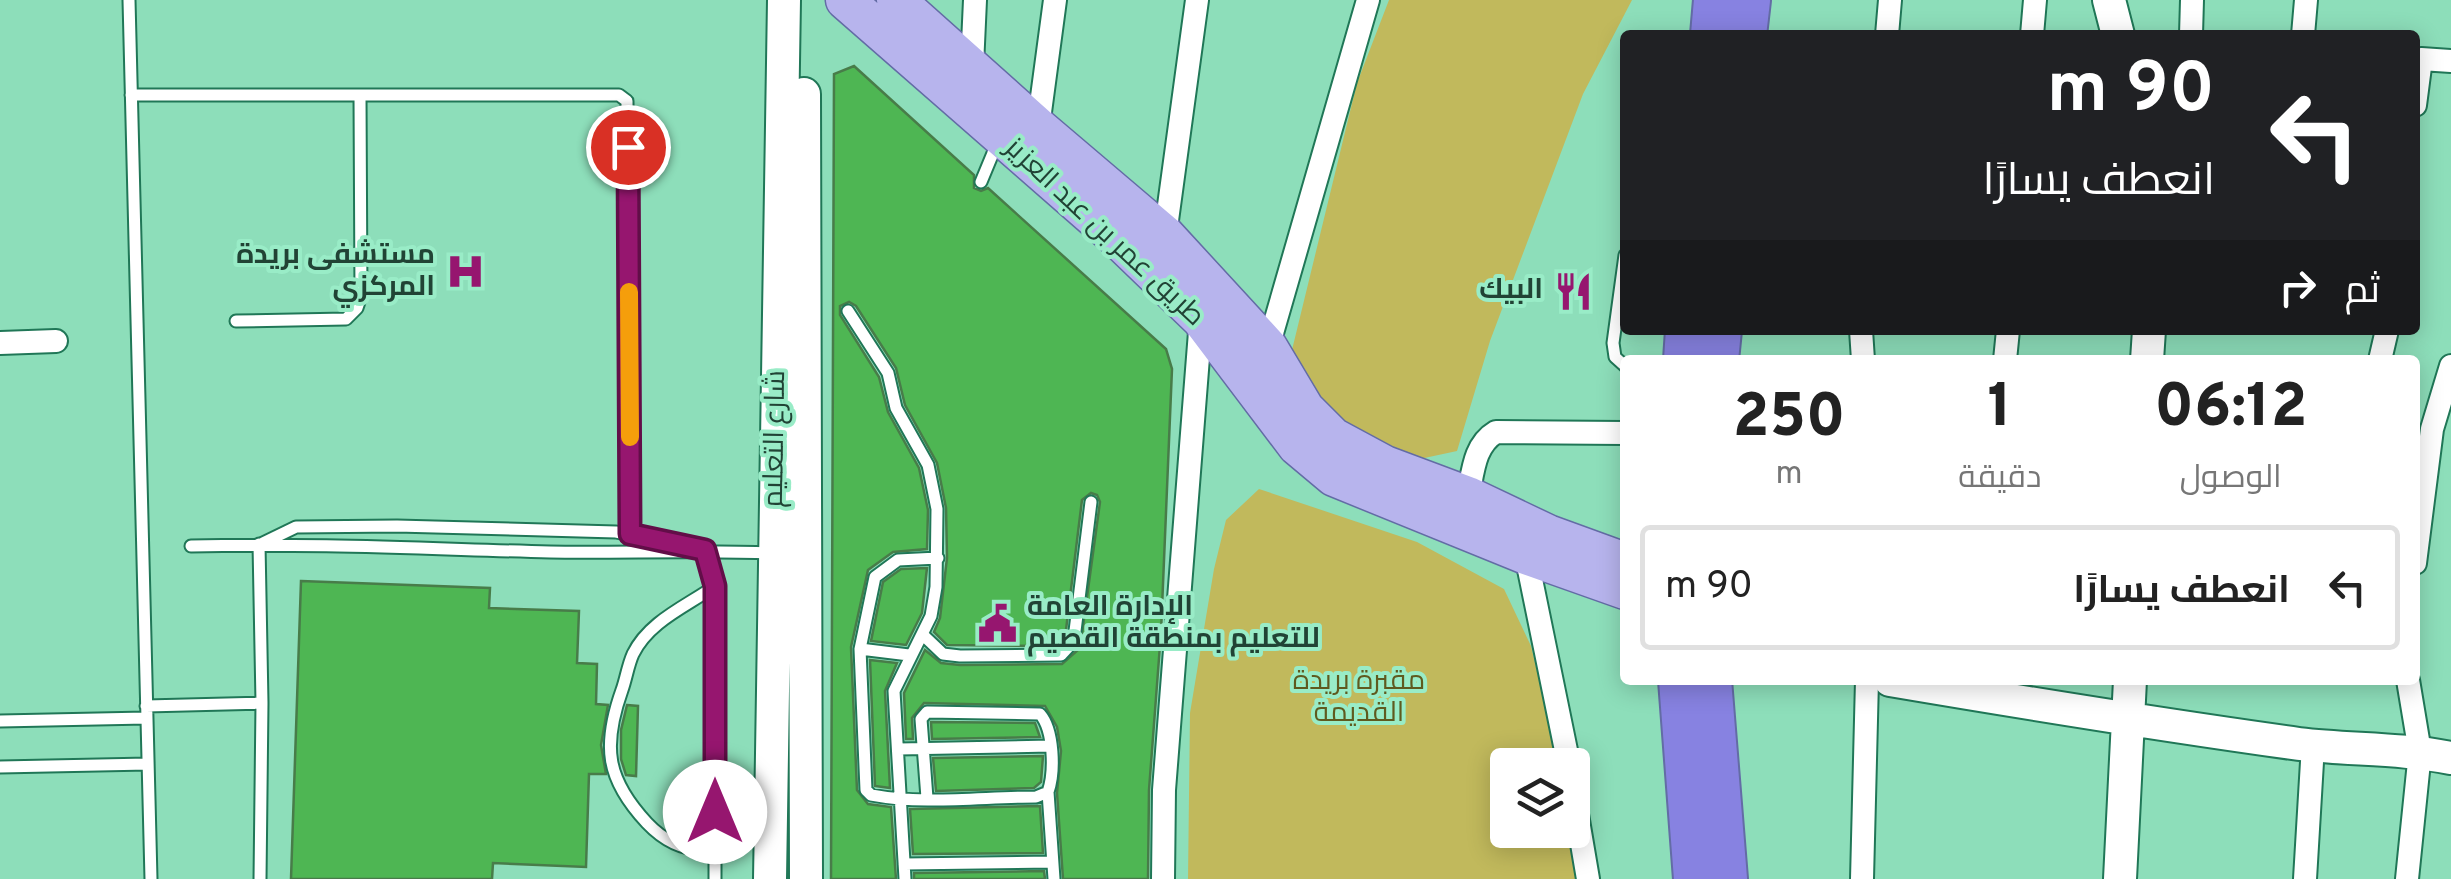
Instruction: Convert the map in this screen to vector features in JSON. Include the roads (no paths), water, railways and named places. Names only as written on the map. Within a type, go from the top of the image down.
[{"type":"highway","points":[[1712,30],[1715,0]]},
{"type":"highway","points":[[1746,30],[1749,0]]},
{"type":"highway","points":[[1680,685],[1695,879]]},
{"type":"highway","points":[[1710,685],[1726,879]]},
{"type":"main road","name":"طريق عمر بن عبد العزيز","points":[[845,0],[1116,238],[1202,320],[1297,446],[1334,476],[1526,555],[1620,588]]},
{"type":"main road","name":"طريق عمر بن عبد العزيز","points":[[896,0],[1165,235],[1268,348],[1305,410],[1332,437],[1384,465],[1620,560]]},
{"type":"street","name":"شارع التعليم","points":[[770,879],[784,0]]},
{"type":"street","name":"شارع التعليم","points":[[804,0],[806,879]]},
{"type":"street","points":[[972,66],[975,0]]},
{"type":"street","points":[[1038,128],[1056,0]]},
{"type":"street","points":[[1165,235],[1197,0]]},
{"type":"street","points":[[1268,348],[1368,0]]},
{"type":"street","points":[[1887,30],[1890,0]]},
{"type":"street","points":[[2032,30],[2035,0]]},
{"type":"street","points":[[2109,0],[2117,30]]},
{"type":"street","points":[[2190,30],[2192,0]]},
{"type":"street","points":[[2303,30],[2306,0]]},
{"type":"street","points":[[2420,67],[2421,59],[2451,60]]},
{"type":"street","points":[[1163,879],[1164,790],[1202,320]]},
{"type":"street","points":[[0,342],[56,341]]},
{"type":"street","points":[[2420,523],[2432,428],[2451,366]]},
{"type":"street","points":[[1468,496],[1476,458],[1486,438],[1496,432],[1620,433]]},
{"type":"street","points":[[1526,555],[1566,748]]},
{"type":"street","points":[[1862,879],[1868,685]]},
{"type":"street","points":[[1952,685],[1990,688],[2128,720],[2314,746],[2435,755]]},
{"type":"street","points":[[2120,879],[2130,685]]},
{"type":"street","points":[[2407,879],[2435,755],[2410,685]]},
{"type":"street","points":[[2305,879],[2314,746]]},
{"type":"street","points":[[1583,848],[1588,879]]},
{"type":"lane","points":[[129,0],[151,879]]},
{"type":"lane","points":[[131,95],[620,95],[627,101],[630,534]]},
{"type":"lane","points":[[236,321],[346,319],[357,308],[361,296],[360,95]]},
{"type":"lane","points":[[981,182],[999,136]]},
{"type":"lane","points":[[1620,289],[1612,343],[1620,362]]},
{"type":"lane","points":[[848,311],[888,372],[896,408],[928,465],[938,508],[936,587],[923,635],[909,655],[894,692],[904,879]]},
{"type":"lane","points":[[923,635],[943,654],[1061,655],[1073,642],[1091,502]]},
{"type":"lane","points":[[259,544],[296,527],[397,526],[616,532],[705,550]]},
{"type":"lane","points":[[396,548],[397,526]]},
{"type":"lane","points":[[520,551],[522,529]]},
{"type":"lane","points":[[616,532],[618,553]]},
{"type":"lane","points":[[259,544],[260,879]]},
{"type":"lane","points":[[192,546],[774,553]]},
{"type":"lane","points":[[705,550],[715,586],[715,879]]},
{"type":"lane","points":[[938,558],[898,560],[875,577],[860,649],[866,790],[871,796],[902,798],[1036,797],[1048,792]]},
{"type":"lane","points":[[715,586],[674,610],[633,653],[612,715],[610,737],[615,781],[646,822],[673,844],[700,851],[715,849]]},
{"type":"lane","points":[[860,649],[909,655]]},
{"type":"lane","points":[[0,721],[262,702]]},
{"type":"lane","points":[[928,798],[921,719],[926,712],[1040,714],[1046,720],[1050,746],[1052,781],[1048,792],[1054,879]]},
{"type":"lane","points":[[899,749],[1050,746]]},
{"type":"lane","points":[[0,767],[148,764]]},
{"type":"lane","points":[[904,864],[1052,862]]},
{"type":"place","name":"مستشفى بريدة المركزي","points":[[465,272]]},
{"type":"place","name":"البيك","points":[[1573,291]]},
{"type":"place","name":"الإدارة العامة للتعليم بمنطقة القصيم","points":[[997,624]]},
{"type":"park label","name":"مقبرة بريدة القديمة","points":[[1359,698]]}]
